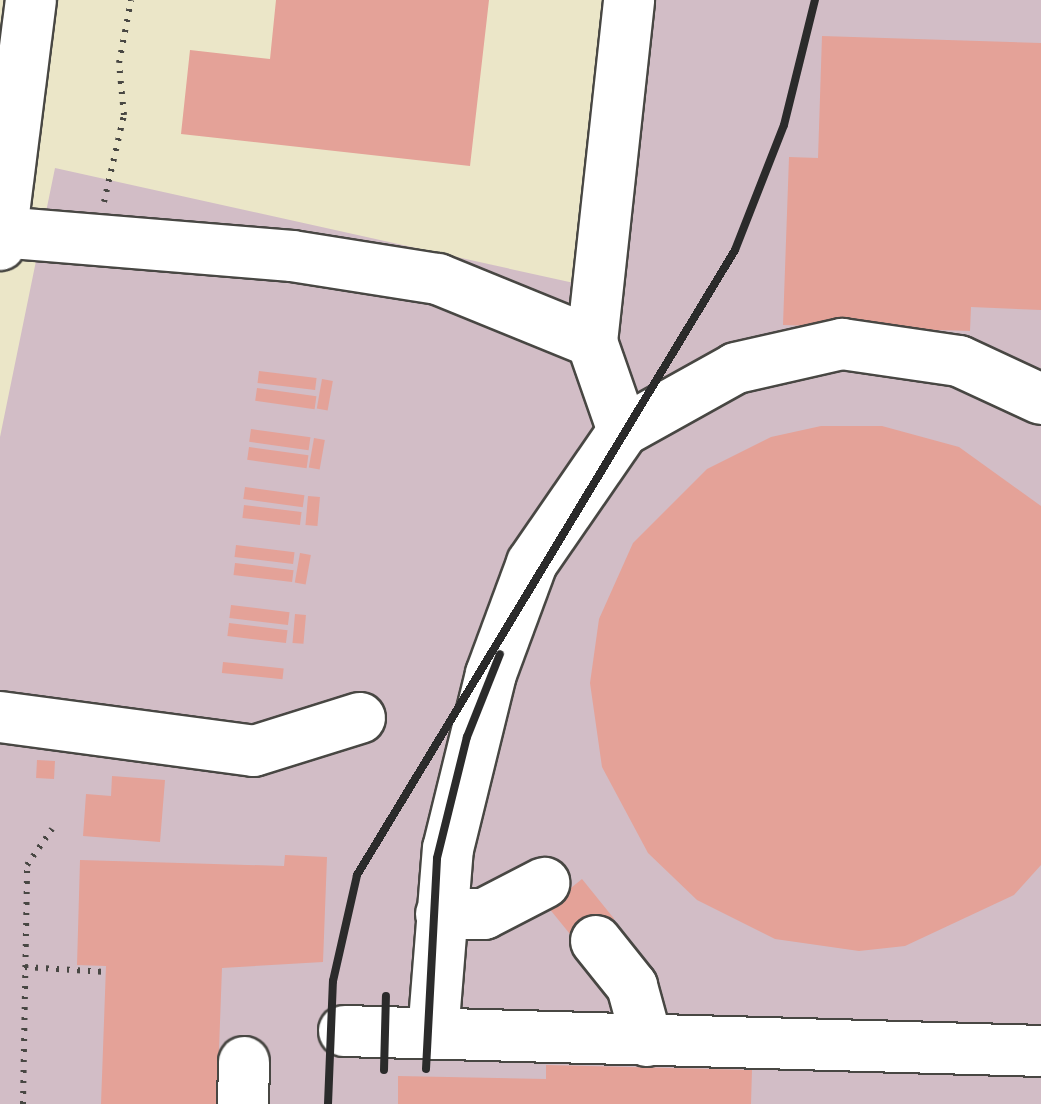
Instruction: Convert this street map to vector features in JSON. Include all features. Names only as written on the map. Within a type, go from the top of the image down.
[{"type":"street","points":[[31,0],[0,237],[96,238],[438,280],[592,342]]},
{"type":"street","points":[[623,431],[592,342],[628,0]]},
{"type":"street","points":[[433,1034],[448,848],[512,614],[563,507],[623,431],[736,368],[842,344],[959,361],[1041,398]]},
{"type":"street","points":[[0,716],[254,751],[360,718]]},
{"type":"street","points":[[441,914],[484,914],[544,883]]},
{"type":"street","points":[[596,942],[632,986],[647,1040]]},
{"type":"street","points":[[344,1031],[1041,1051]]},
{"type":"path","points":[[96,238],[124,115],[119,62],[131,0]]},
{"type":"path","points":[[23,1104],[26,865],[52,829]]},
{"type":"path","points":[[25,967],[106,972]]},
{"type":"shaded area","points":[[652,0],[1041,0],[1041,1104],[0,1104],[0,437],[55,168],[574,283]]},
{"type":"building","points":[[276,0],[489,0],[470,166],[181,134],[190,50],[270,59]]},
{"type":"building","points":[[822,36],[1041,43],[1041,310],[971,307],[970,331],[783,325],[789,157],[818,158]]},
{"type":"building","points":[[259,371],[317,378],[315,390],[258,383]]},
{"type":"building","points":[[322,379],[333,381],[328,410],[317,409]]},
{"type":"building","points":[[257,388],[316,396],[315,409],[255,401]]},
{"type":"building","points":[[821,426],[882,426],[959,447],[1041,506],[1041,865],[1014,895],[905,946],[859,951],[775,939],[697,900],[648,853],[602,767],[590,683],[599,619],[633,543],[707,469],[771,437]]},
{"type":"building","points":[[251,429],[310,437],[309,450],[249,442]]},
{"type":"building","points":[[314,438],[325,440],[320,469],[309,468]]},
{"type":"building","points":[[249,447],[308,455],[307,468],[247,460]]},
{"type":"building","points":[[245,487],[304,495],[303,507],[243,499]]},
{"type":"building","points":[[308,496],[320,497],[317,526],[305,525]]},
{"type":"building","points":[[244,505],[302,512],[300,525],[242,518]]},
{"type":"building","points":[[236,545],[295,552],[293,564],[235,557]]},
{"type":"building","points":[[300,553],[311,555],[306,584],[295,583]]},
{"type":"building","points":[[235,563],[294,570],[292,582],[234,575]]},
{"type":"building","points":[[231,605],[290,612],[288,625],[229,618]]},
{"type":"building","points":[[295,614],[306,615],[303,644],[292,643]]},
{"type":"building","points":[[229,623],[288,630],[286,643],[227,636]]},
{"type":"building","points":[[223,662],[284,668],[283,679],[222,673]]},
{"type":"building","points":[[37,760],[55,761],[54,779],[36,778]]},
{"type":"building","points":[[112,776],[165,780],[160,842],[83,836],[86,794],[111,796]]},
{"type":"building","points":[[285,855],[327,857],[323,962],[222,968],[217,1104],[101,1104],[106,966],[77,965],[80,860],[284,866]]},
{"type":"building","points":[[582,879],[614,919],[580,946],[548,907]]},
{"type":"building","points":[[546,1065],[752,1070],[751,1104],[398,1104],[398,1076],[546,1079]]},
{"type":"railway","points":[[328,1104],[333,981],[357,875],[735,250],[784,125],[815,0]]},
{"type":"railway","points":[[426,1069],[437,858],[467,737],[500,654]]},
{"type":"railway","points":[[384,1070],[386,996]]}]
